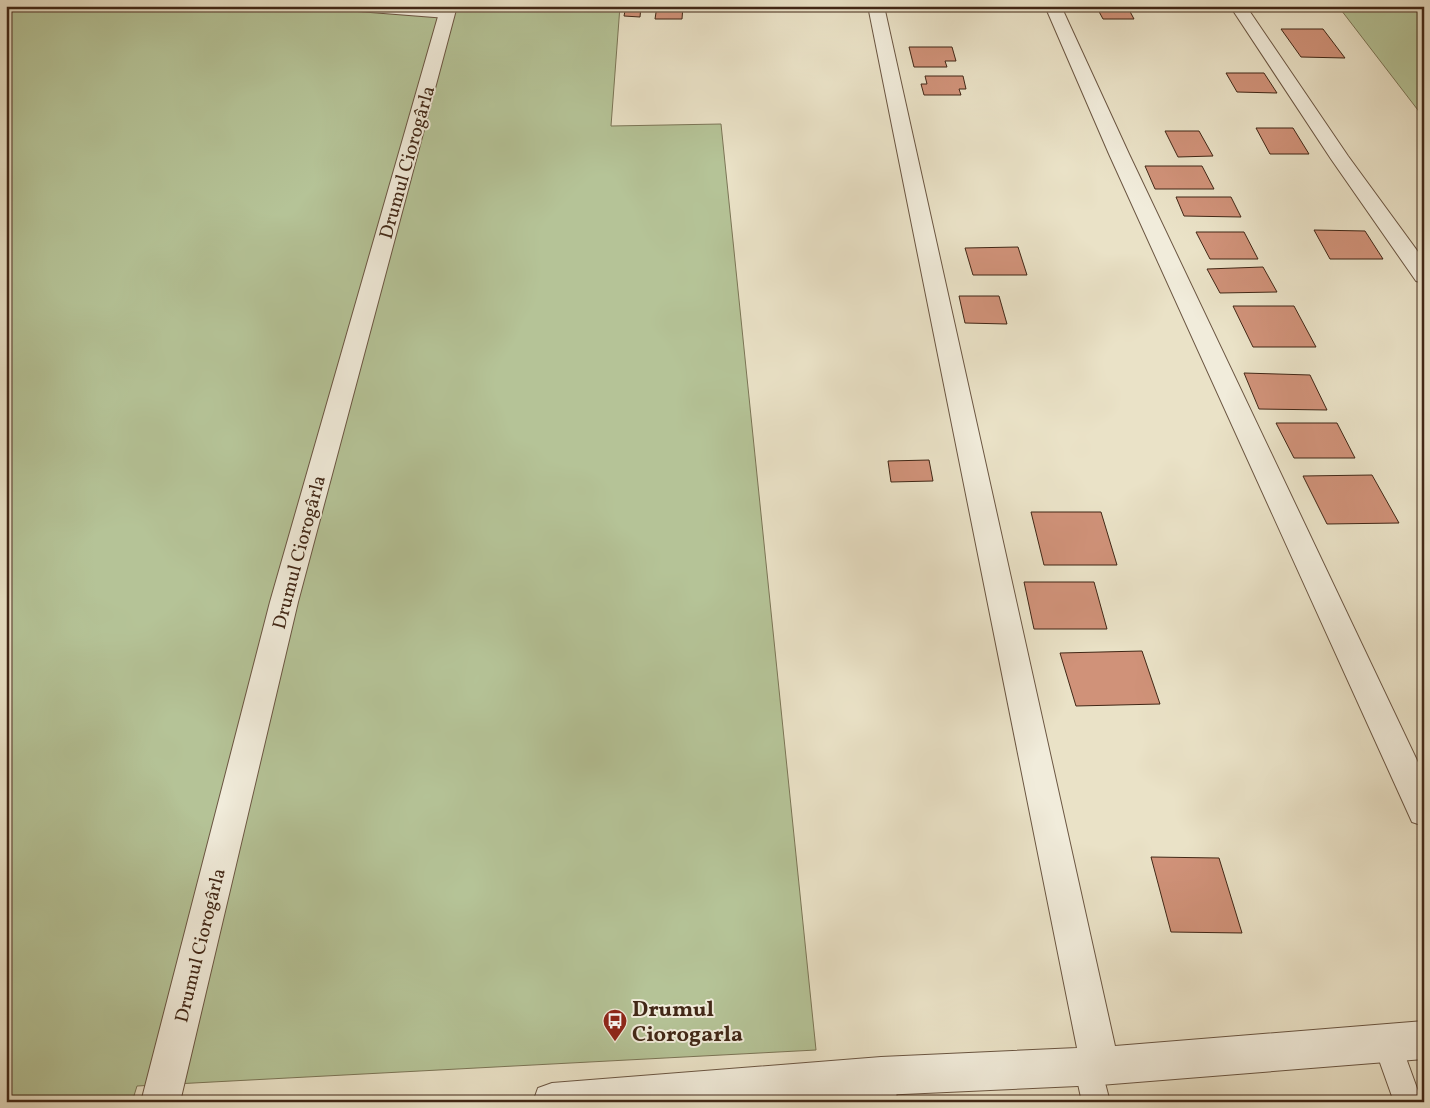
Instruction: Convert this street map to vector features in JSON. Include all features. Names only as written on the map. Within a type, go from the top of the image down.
[{"type":"street","points":[[876,6],[1094,1066]]},
{"type":"street","points":[[1053,6],[1123,162],[1424,811]]},
{"type":"street","points":[[1238,6],[1424,276]]},
{"type":"street","name":"Drumul Ciorogârla","points":[[160,1102],[284,602],[448,10]]},
{"type":"street","points":[[552,1102],[882,1089],[1094,1066],[1424,1040]]},
{"type":"lane","points":[[345,6],[448,10]]},
{"type":"lane","points":[[1387,1043],[1408,1102]]},
{"type":"lane","points":[[1094,1066],[1096,1102]]},
{"type":"green space","points":[[6,6],[620,6],[611,126],[721,124],[816,1050],[137,1086],[132,1102],[6,1102]]},
{"type":"green space","points":[[1338,6],[1424,6],[1424,118]]},
{"type":"building","points":[[626,6],[641,6],[640,17],[624,16]]},
{"type":"building","points":[[657,6],[683,6],[682,19],[655,19]]},
{"type":"building","points":[[1096,6],[1127,6],[1134,19],[1103,19]]},
{"type":"building","points":[[1281,29],[1323,29],[1345,58],[1301,57]]},
{"type":"building","points":[[909,47],[952,47],[956,61],[945,61],[947,67],[914,67]]},
{"type":"building","points":[[1226,73],[1264,73],[1277,93],[1237,92]]},
{"type":"building","points":[[925,76],[963,76],[966,89],[959,89],[961,95],[924,95],[921,84],[927,84]]},
{"type":"building","points":[[1256,128],[1293,128],[1309,154],[1270,154]]},
{"type":"building","points":[[1165,131],[1199,131],[1213,156],[1178,157]]},
{"type":"building","points":[[1145,166],[1202,166],[1214,189],[1155,189]]},
{"type":"building","points":[[1176,197],[1231,197],[1241,217],[1184,216]]},
{"type":"building","points":[[1314,230],[1365,231],[1383,259],[1330,259]]},
{"type":"building","points":[[1196,232],[1244,232],[1258,259],[1210,259]]},
{"type":"building","points":[[1018,247],[1027,275],[973,275],[965,248]]},
{"type":"building","points":[[1263,267],[1277,292],[1220,293],[1207,269]]},
{"type":"building","points":[[959,296],[999,296],[1007,324],[965,323]]},
{"type":"building","points":[[1233,306],[1294,306],[1316,347],[1253,347]]},
{"type":"building","points":[[1244,373],[1310,375],[1327,410],[1259,409]]},
{"type":"building","points":[[1276,423],[1337,423],[1355,458],[1294,458]]},
{"type":"building","points":[[929,460],[933,481],[891,482],[888,461]]},
{"type":"building","points":[[1372,475],[1399,523],[1327,524],[1303,476]]},
{"type":"building","points":[[1031,512],[1101,512],[1117,565],[1044,565]]},
{"type":"building","points":[[1024,582],[1094,582],[1107,629],[1034,629]]},
{"type":"building","points":[[1142,651],[1160,704],[1076,706],[1060,653]]},
{"type":"building","points":[[1151,857],[1219,858],[1242,933],[1171,932]]},
{"type":"place","name":"Drumul Ciorogarla","points":[[615,1042]]}]
